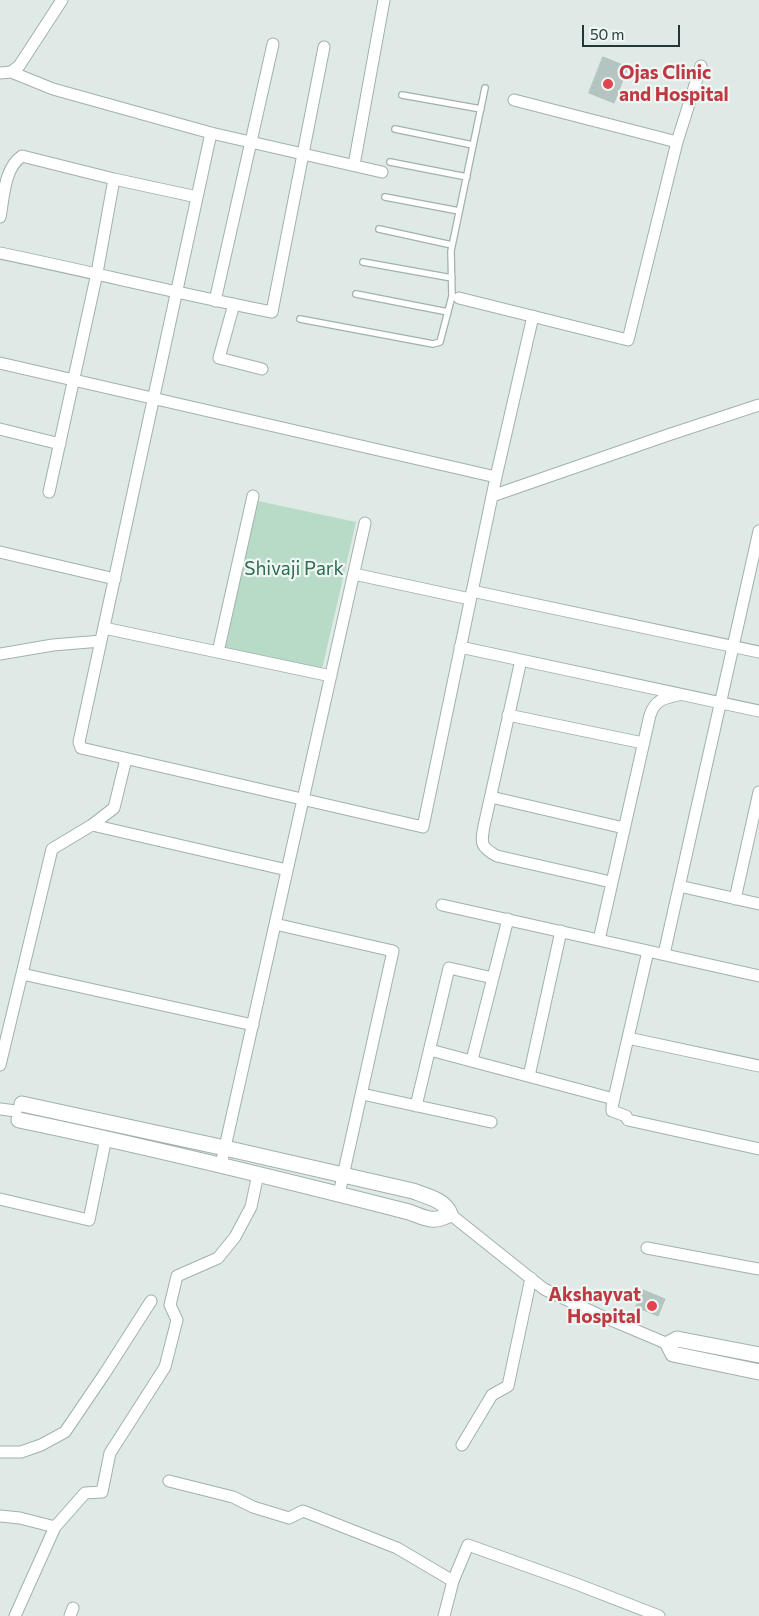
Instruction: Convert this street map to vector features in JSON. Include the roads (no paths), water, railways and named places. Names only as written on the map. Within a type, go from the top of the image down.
[{"type":"street","points":[[5,73],[19,66],[62,0]]},
{"type":"street","points":[[354,165],[384,0]]},
{"type":"street","points":[[215,300],[273,44]]},
{"type":"street","points":[[0,253],[97,273],[176,293],[272,312],[324,47]]},
{"type":"street","points":[[455,297],[628,340],[677,142],[701,66]]},
{"type":"street","points":[[5,73],[53,89],[211,133],[382,172]]},
{"type":"street","points":[[514,100],[677,142]]},
{"type":"street","points":[[211,133],[79,742],[81,748],[422,826],[496,477],[533,316]]},
{"type":"street","points":[[0,217],[10,171],[15,160],[22,156],[197,197]]},
{"type":"street","points":[[49,492],[97,273],[114,179]]},
{"type":"street","points":[[234,304],[219,358],[262,369]]},
{"type":"street","points":[[0,363],[496,477]]},
{"type":"street","points":[[492,496],[759,405]]},
{"type":"street","points":[[0,429],[60,444]]},
{"type":"street","points":[[218,652],[253,496]]},
{"type":"street","points":[[221,1165],[365,523]]},
{"type":"street","points":[[664,954],[759,531]]},
{"type":"street","points":[[0,552],[115,578]]},
{"type":"street","points":[[354,574],[471,595],[759,652]]},
{"type":"street","points":[[104,628],[330,676]]},
{"type":"street","points":[[0,654],[53,645],[101,642]]},
{"type":"street","points":[[460,647],[759,711]]},
{"type":"street","points":[[521,660],[482,840],[486,851],[497,856],[611,882]]},
{"type":"street","points":[[599,940],[650,715],[655,704],[666,698],[683,695]]},
{"type":"street","points":[[508,715],[643,743]]},
{"type":"street","points":[[0,1065],[52,849],[92,825],[114,808],[126,759]]},
{"type":"street","points":[[735,899],[759,792]]},
{"type":"street","points":[[490,798],[624,828]]},
{"type":"street","points":[[92,825],[287,870]]},
{"type":"street","points":[[747,846],[759,849]]},
{"type":"street","points":[[679,886],[759,904]]},
{"type":"street","points":[[442,905],[759,976]]},
{"type":"street","points":[[472,1060],[508,920]]},
{"type":"street","points":[[275,924],[394,951],[339,1194]]},
{"type":"street","points":[[529,1076],[561,931]]},
{"type":"street","points":[[648,951],[612,1111],[626,1116],[628,1120],[759,1149]]},
{"type":"street","points":[[416,1106],[449,968],[493,978]]},
{"type":"street","points":[[22,974],[252,1025]]},
{"type":"street","points":[[628,1038],[759,1066]]},
{"type":"street","points":[[430,1050],[614,1099]]},
{"type":"street","points":[[362,1094],[490,1122]]},
{"type":"street","points":[[0,1109],[225,1148],[344,1174],[422,1194],[448,1208],[450,1214],[544,1289],[668,1344],[672,1354],[759,1372]]},
{"type":"street","points":[[19,1112],[106,1138],[339,1194],[433,1220],[440,1220],[450,1214]]},
{"type":"street","points":[[0,1200],[89,1220],[106,1138]]},
{"type":"street","points":[[15,1616],[55,1528],[85,1493],[102,1492],[110,1453],[165,1367],[176,1320],[170,1305],[177,1276],[218,1258],[235,1237],[251,1207],[258,1174]]},
{"type":"street","points":[[646,1248],[759,1269]]},
{"type":"street","points":[[462,1445],[492,1395],[508,1386],[531,1278]]},
{"type":"street","points":[[0,1452],[21,1452],[41,1445],[65,1432],[151,1301]]},
{"type":"street","points":[[668,1344],[677,1339],[759,1355]]},
{"type":"street","points":[[169,1481],[233,1497],[252,1507],[289,1518],[303,1511],[398,1548],[453,1581]]},
{"type":"street","points":[[0,1516],[20,1518],[55,1528]]},
{"type":"street","points":[[444,1616],[453,1581],[468,1545],[574,1583],[658,1616]]},
{"type":"lane","points":[[300,319],[434,344],[440,342],[448,312],[455,297],[452,278],[452,245],[485,88]]},
{"type":"lane","points":[[402,95],[481,109]]},
{"type":"lane","points":[[395,129],[473,145]]},
{"type":"lane","points":[[390,162],[467,177]]},
{"type":"lane","points":[[386,197],[460,212]]},
{"type":"lane","points":[[379,229],[452,245]]},
{"type":"lane","points":[[363,262],[452,278]]},
{"type":"lane","points":[[356,294],[448,312]]},
{"type":"place","name":"Ojas Clinic and Hospital","points":[[608,84]]},
{"type":"place","name":"Akshayvat Hospital","points":[[652,1306]]},
{"type":"park label","name":"Shivaji Park","points":[[294,569]]}]
